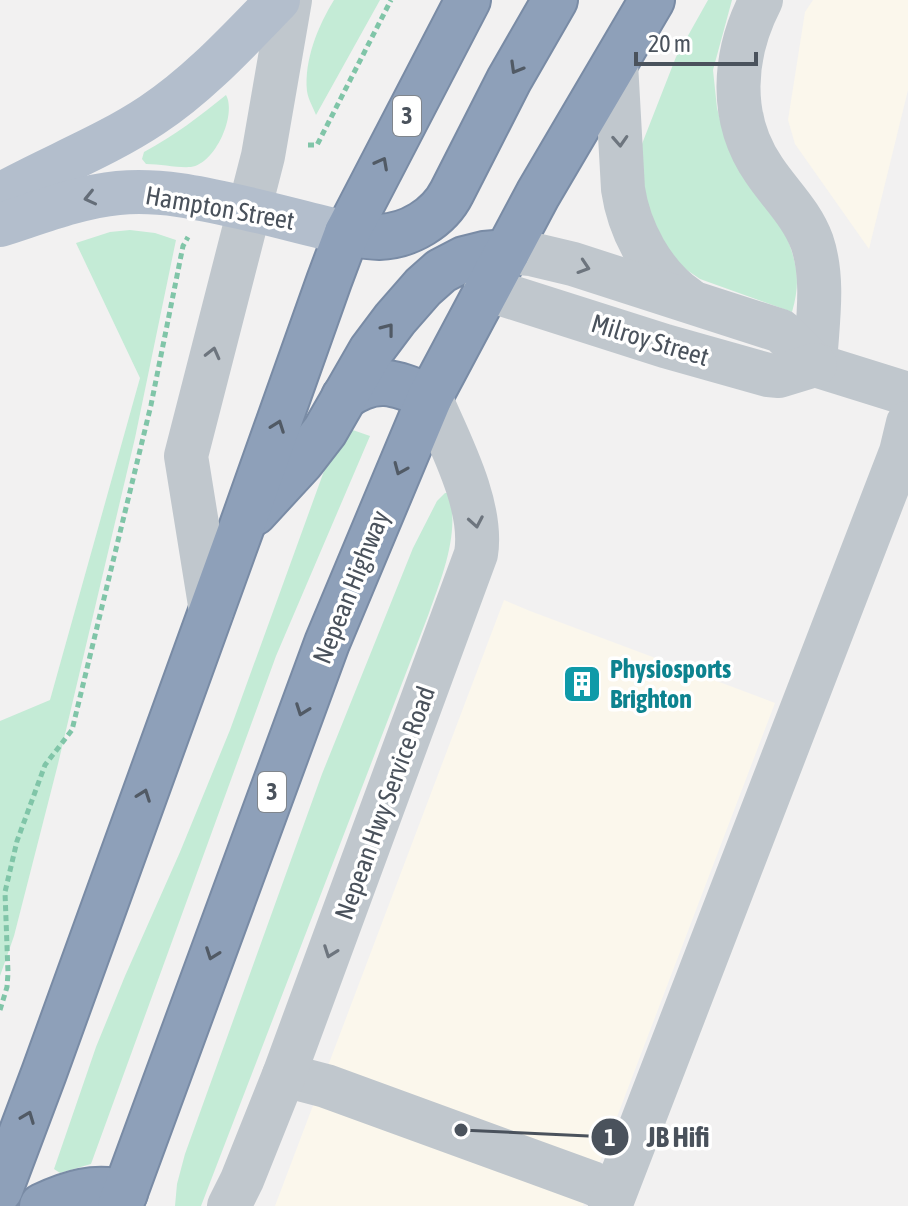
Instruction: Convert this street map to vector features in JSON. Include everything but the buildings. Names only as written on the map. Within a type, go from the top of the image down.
[{"type":"highway","name":"3","points":[[0,1190],[347,233],[468,0]]},
{"type":"highway","points":[[347,233],[378,237],[392,235],[428,220],[441,209],[555,0]]},
{"type":"highway","points":[[609,0],[623,51]]},
{"type":"highway","name":"Nepean Highway","points":[[126,1202],[327,643],[430,397],[538,194],[652,0]]},
{"type":"highway","points":[[347,233],[441,271],[497,270]]},
{"type":"highway","points":[[242,526],[314,447],[379,339],[406,305],[441,271]]},
{"type":"highway","points":[[344,397],[365,386],[386,382],[430,397]]},
{"type":"highway","points":[[42,1206],[84,1190],[109,1189],[126,1202]]},
{"type":"main road","points":[[0,195],[113,139],[161,109],[225,55],[278,0]]},
{"type":"main road","name":"Hampton Street","points":[[0,225],[76,201],[127,192],[180,195],[347,233]]},
{"type":"street","points":[[211,611],[186,456],[250,209],[273,105],[290,0]]},
{"type":"street","points":[[761,0],[743,44],[738,71],[738,102],[745,130],[759,162],[794,208],[817,258],[819,283],[815,365]]},
{"type":"street","points":[[623,51],[623,189],[630,218],[660,273],[692,302]]},
{"type":"street","name":"Milroy Street","points":[[497,270],[531,254],[573,264],[781,331],[815,365],[908,394]]},
{"type":"street","name":"Milroy Street","points":[[497,270],[665,346],[768,375],[779,376],[815,365]]},
{"type":"street","name":"Nepean Hwy Service Road","points":[[229,1206],[284,1075],[476,554],[478,535],[474,511],[455,455],[430,397]]},
{"type":"street","points":[[284,1075],[326,1086],[577,1177],[612,1199],[901,452],[908,423]]},
{"type":"path","points":[[0,1010],[8,973],[5,892],[14,854],[45,765],[72,730],[151,405],[185,241]]},
{"type":"shaded area","points":[[813,0],[908,0],[908,90],[869,249],[795,144],[788,120],[805,12]]},
{"type":"shaded area","points":[[504,600],[775,703],[583,1206],[275,1206]]},
{"type":"green space","points":[[334,0],[380,0],[316,115],[307,91],[308,67],[318,32]]},
{"type":"green space","points":[[708,0],[732,0],[713,70],[717,108],[725,138],[786,235],[796,273],[792,312],[700,279],[672,256],[648,218],[640,149],[676,57]]},
{"type":"green space","points":[[226,95],[229,114],[222,137],[200,164],[180,167],[146,164],[142,159],[144,152]]},
{"type":"green space","points":[[130,230],[176,240],[135,438],[58,764],[14,936],[0,976],[0,721],[50,700],[140,378],[76,243],[110,232]]},
{"type":"green space","points":[[347,428],[370,436],[276,656],[91,1164],[60,1173],[54,1169],[96,1047],[230,730],[328,460]]},
{"type":"green space","points":[[449,493],[452,508],[451,539],[429,613],[201,1206],[175,1206],[185,1154],[322,774],[413,548],[437,501]]},
{"type":"place","name":"Physiosports Brighton","points":[[582,684]]},
{"type":"place","name":"JB Hifi","points":[[461,1130]]}]
